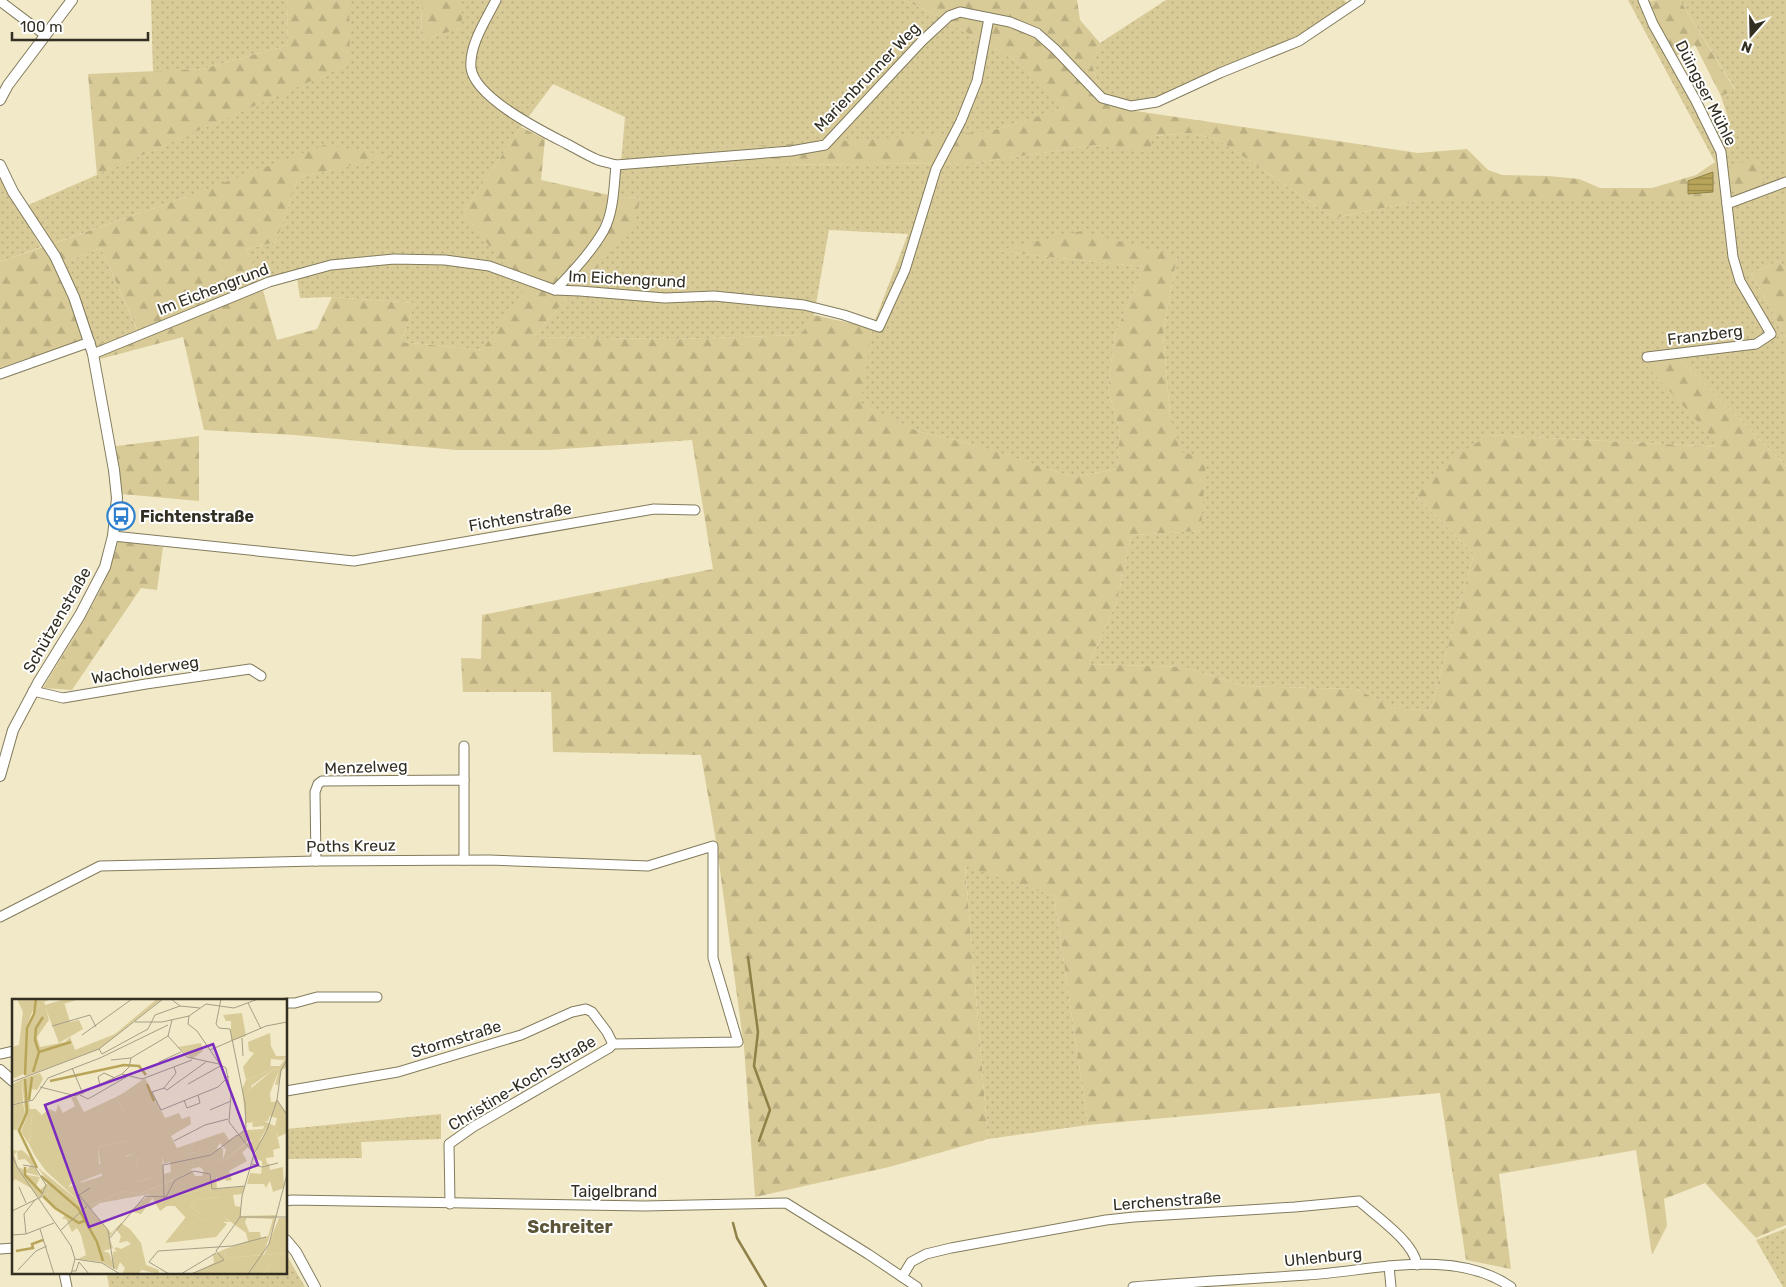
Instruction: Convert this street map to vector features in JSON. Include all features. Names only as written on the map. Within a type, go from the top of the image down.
[{"type":"street","points":[[0,100],[8,85],[72,0]]},
{"type":"street","name":"Marienbrunner Weg","points":[[496,0],[480,32],[473,53],[471,67],[475,80],[492,98],[524,122],[598,160],[616,165],[791,151],[825,145],[922,41],[949,16],[960,12],[1010,22],[1037,33],[1102,98],[1131,106],[1157,102],[1220,73],[1299,41],[1360,0]]},
{"type":"street","name":"Düingser Mühle","points":[[1643,0],[1653,24],[1696,101],[1721,152],[1727,204]]},
{"type":"street","points":[[0,1],[45,35]]},
{"type":"street","name":"Im Eichengrund","points":[[92,354],[269,282],[331,264],[394,259],[444,260],[489,266],[555,290],[665,298],[714,296],[804,305],[844,315],[879,327],[905,270],[936,169],[961,120],[977,81],[989,18]]},
{"type":"street","name":"Schützenstraße","points":[[0,165],[13,192],[55,256],[66,277],[90,342],[117,498],[110,550],[98,584],[33,691],[13,730],[0,776]]},
{"type":"street","points":[[555,290],[576,268],[604,229],[610,210],[616,165]]},
{"type":"street","points":[[1727,204],[1786,182]]},
{"type":"street","name":"Franzberg","points":[[1647,357],[1756,344],[1771,334],[1740,281],[1733,257],[1727,204]]},
{"type":"street","points":[[0,374],[90,342]]},
{"type":"street","name":"Fichtenstraße","points":[[113,536],[354,561],[654,509],[695,510]]},
{"type":"street","name":"Wacholderweg","points":[[33,691],[64,698],[250,669],[261,676]]},
{"type":"street","points":[[464,746],[464,860]]},
{"type":"street","name":"Menzelweg","points":[[316,861],[315,792],[322,781],[464,780]]},
{"type":"street","name":"Poths Kreuz","points":[[0,917],[100,866],[316,861],[489,860],[648,866],[713,846]]},
{"type":"street","name":"Christine-Koch-Straße","points":[[450,1204],[449,1144],[473,1127],[610,1048],[613,1044],[738,1042],[713,958],[713,846]]},
{"type":"street","points":[[288,1003],[317,997],[377,997]]},
{"type":"street","name":"Stormstraße","points":[[288,1091],[398,1072],[521,1035],[572,1012],[586,1009],[592,1012],[613,1044]]},
{"type":"street","points":[[2,1073],[12,1085]]},
{"type":"street","name":"Taigelbrand","points":[[288,1201],[644,1206],[786,1203],[917,1287]]},
{"type":"street","name":"Lerchenstraße","points":[[902,1278],[911,1262],[926,1254],[1106,1220],[1360,1201],[1411,1250],[1416,1258],[1417,1265]]},
{"type":"street","points":[[288,1242],[296,1252],[315,1287]]},
{"type":"street","name":"Uhlenburg","points":[[1133,1287],[1197,1284],[1417,1265],[1458,1266],[1479,1270],[1511,1287]]},
{"type":"street","points":[[1389,1266],[1391,1287]]},
{"type":"street","points":[[64,1274],[67,1287]]},
{"type":"green space","points":[[151,0],[287,0],[288,45],[203,69],[153,72]]},
{"type":"green space","points":[[287,0],[349,0],[350,64],[97,175],[88,74],[203,69],[288,45]]},
{"type":"green space","points":[[349,0],[422,0],[421,40],[461,28],[462,0],[904,0],[938,16],[1013,59],[1066,108],[987,132],[670,166],[974,163],[1095,145],[1149,152],[1152,136],[1191,133],[1219,140],[1334,218],[1418,201],[1723,201],[1713,128],[1729,121],[1721,96],[1735,89],[1680,0],[1786,0],[1786,272],[1780,261],[1751,273],[1786,337],[1786,466],[1680,359],[1722,447],[1489,435],[1415,495],[1474,554],[1430,711],[1392,707],[1356,689],[1244,686],[1184,667],[1089,664],[1117,601],[1131,535],[1201,531],[1170,415],[1163,333],[1177,257],[996,251],[1144,267],[1115,334],[1108,389],[1120,433],[1117,469],[1073,477],[972,444],[917,431],[860,403],[872,328],[908,234],[829,230],[814,315],[802,335],[674,339],[533,337],[568,297],[641,198],[618,197],[625,117],[553,84],[521,127],[463,213],[525,290],[482,350],[401,342],[415,303],[332,297],[300,298],[296,271],[260,280],[246,249],[276,242],[298,178],[391,156],[186,197],[48,245],[26,206],[349,64]]},
{"type":"green space","points":[[422,0],[462,0],[462,28],[421,40]]},
{"type":"green space","points":[[904,0],[1077,0],[1080,20],[1100,43],[1092,65],[1102,95],[1129,110],[1418,153],[1467,149],[1488,170],[1502,175],[1579,179],[1600,188],[1652,188],[1696,175],[1715,162],[1720,155],[1723,201],[1418,201],[1334,218],[1219,140],[1191,133],[1152,136],[1150,153],[1095,145],[974,163],[670,166],[670,151],[987,132],[1065,108],[1013,59],[938,16]]},
{"type":"green space","points":[[1166,0],[1344,0],[1348,4],[1302,34],[1157,98],[1133,103],[1102,95],[1092,65],[1100,43]]},
{"type":"green space","points":[[1628,0],[1639,0],[1720,155],[1715,162]]},
{"type":"green space","points":[[1680,0],[1735,90],[1721,96],[1695,45],[1674,57],[1647,1]]},
{"type":"green space","points":[[521,127],[545,139],[541,180],[618,197],[641,198],[631,232],[568,297],[533,337],[674,339],[801,335],[814,315],[872,328],[861,403],[917,431],[976,445],[1073,477],[1117,469],[1120,433],[1108,389],[1115,334],[1144,267],[994,251],[1082,231],[1177,257],[1163,333],[1170,415],[1181,452],[1206,458],[1201,531],[1131,535],[1117,601],[1089,664],[1184,667],[1244,686],[1356,689],[1393,707],[1430,711],[1474,554],[1415,495],[1452,458],[1489,435],[1721,447],[1644,363],[1680,359],[1786,466],[1786,1225],[1756,1238],[1705,1183],[1664,1199],[1667,1226],[1652,1255],[1636,1150],[1499,1174],[1511,1269],[1466,1260],[1440,1093],[1088,1125],[1054,896],[965,866],[988,1139],[889,1167],[755,1197],[744,1047],[716,841],[701,755],[553,752],[551,692],[463,692],[461,658],[481,659],[482,615],[713,569],[692,440],[548,450],[456,450],[294,435],[204,430],[183,337],[100,359],[91,338],[0,368],[0,262],[186,197],[324,145],[393,156],[298,178],[276,242],[246,249],[260,280],[277,340],[317,329],[332,297],[415,303],[401,342],[482,350],[524,290],[463,213]],"holes":[[[101,248],[137,329],[103,345],[93,337],[65,262]]]},
{"type":"green space","points":[[1754,157],[1764,182],[1735,196],[1730,168]]},
{"type":"green space","points":[[0,178],[41,247],[0,262]]},
{"type":"green space","points":[[101,248],[137,330],[103,345],[93,337],[65,262]]},
{"type":"green space","points":[[1780,261],[1786,272],[1786,337],[1751,273]]},
{"type":"green space","points":[[199,436],[199,501],[122,494],[116,446]]},
{"type":"green space","points":[[118,541],[163,547],[157,590],[141,588],[72,690],[43,688],[96,597],[113,560]]},
{"type":"green space","points":[[965,865],[1054,896],[1088,1125],[988,1139]]},
{"type":"green space","points":[[441,1114],[441,1139],[361,1142],[362,1158],[288,1159],[288,1129]]},
{"type":"green space","points":[[1786,1228],[1786,1287],[1783,1287],[1756,1240]]},
{"type":"green space","points":[[288,1257],[305,1287],[109,1287],[107,1274],[288,1274]]},
{"type":"shaded area","points":[[1713,172],[1713,192],[1688,194],[1688,181]]},
{"type":"waterway","points":[[748,957],[758,1032],[754,1066],[770,1110],[759,1141]]},
{"type":"waterway","points":[[733,1223],[737,1238],[766,1287]]},
{"type":"place","name":"Fichtenstraße","points":[[121,516]]},
{"type":"district","name":"Schreiter","points":[[570,1227]]}]
